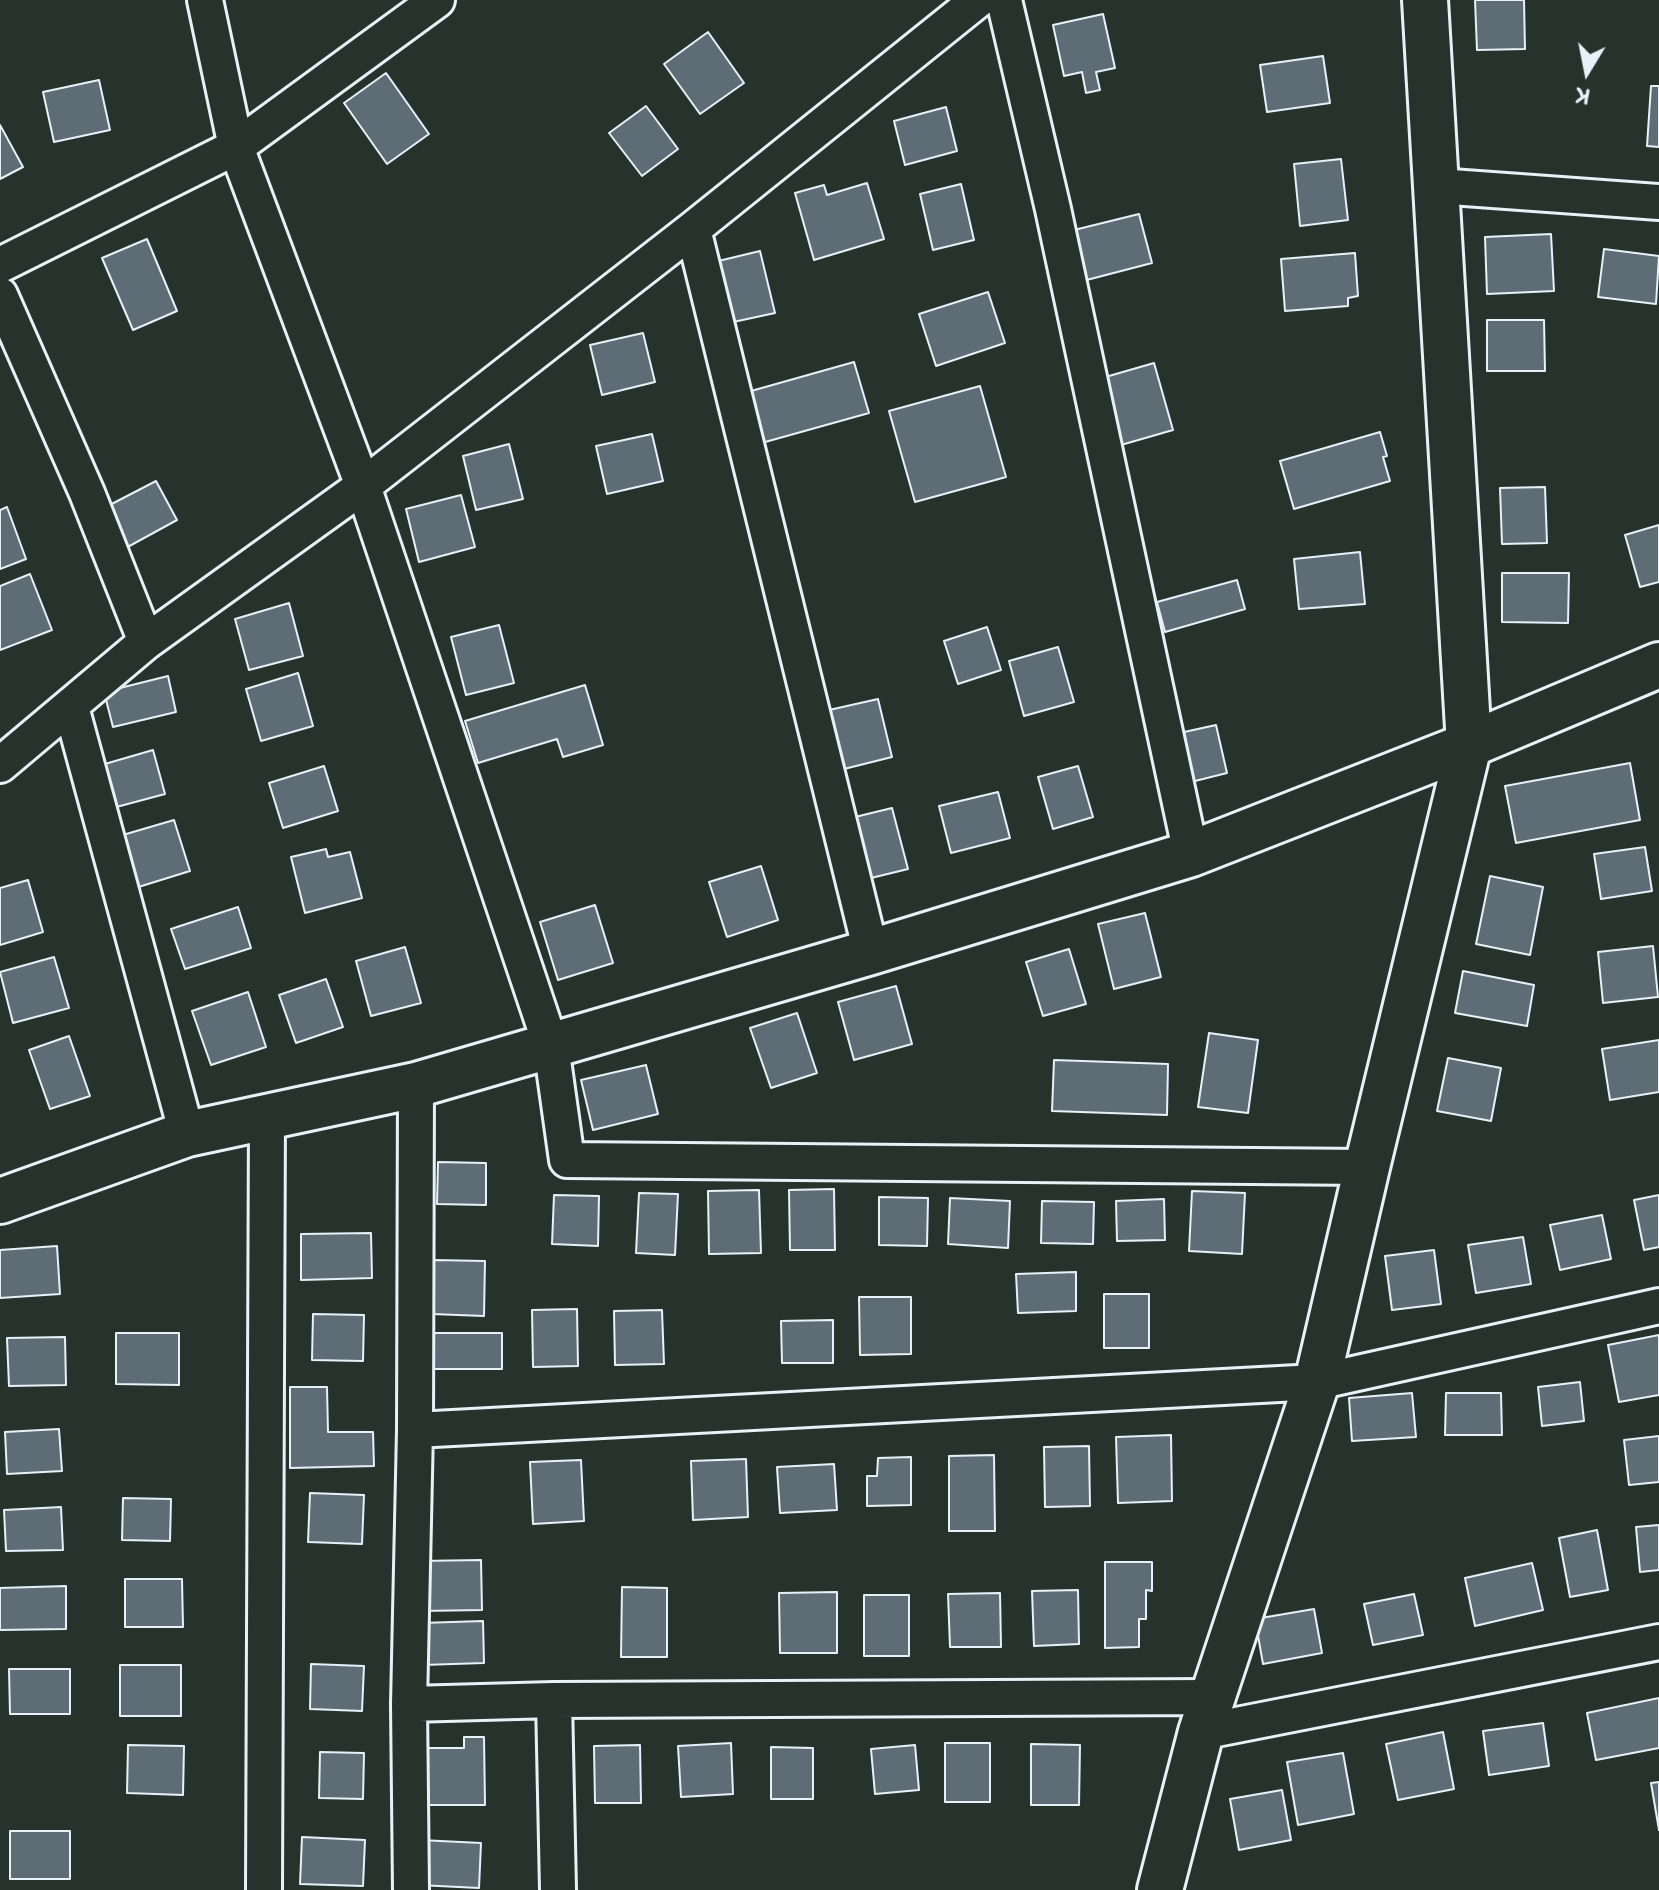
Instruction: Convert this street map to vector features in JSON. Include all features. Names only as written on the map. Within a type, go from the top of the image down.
[{"type":"street","points":[[205,0],[236,147],[363,486],[551,1046],[567,1160],[1367,1167]]},
{"type":"street","points":[[0,265],[236,147],[437,0]]},
{"type":"street","points":[[0,765],[146,642],[363,486],[693,229],[978,0]]},
{"type":"street","points":[[1004,0],[1053,209],[1191,854]]},
{"type":"street","points":[[1160,1890],[1207,1715],[1317,1382],[1469,745],[1425,0]]},
{"type":"street","points":[[1437,186],[1659,202]]},
{"type":"street","points":[[693,229],[871,952]]},
{"type":"street","points":[[0,295],[87,493],[146,642]]},
{"type":"street","points":[[0,1201],[187,1134],[416,1085],[871,952],[1191,854],[1469,745],[1659,665]]},
{"type":"street","points":[[71,707],[187,1134]]},
{"type":"street","points":[[411,1890],[409,1704],[415,1430],[416,1085]]},
{"type":"street","points":[[264,1890],[267,1116]]},
{"type":"street","points":[[415,1430],[1317,1382],[1659,1306]]},
{"type":"street","points":[[409,1704],[554,1700],[1207,1715],[1659,1642]]},
{"type":"street","points":[[554,1700],[558,1890]]},
{"type":"building","points":[[1475,0],[1524,0],[1525,49],[1477,50]]},
{"type":"building","points":[[1103,14],[1115,68],[1096,72],[1100,90],[1086,93],[1082,72],[1064,76],[1053,25]]},
{"type":"building","points":[[708,32],[744,83],[700,114],[664,64]]},
{"type":"building","points":[[1323,56],[1330,103],[1267,112],[1260,65]]},
{"type":"building","points":[[386,73],[429,134],[387,164],[344,103]]},
{"type":"building","points":[[99,80],[110,130],[54,142],[43,92]]},
{"type":"building","points":[[1651,86],[1659,86],[1659,147],[1647,146]]},
{"type":"building","points":[[646,106],[678,149],[642,176],[609,133]]},
{"type":"building","points":[[946,107],[957,151],[905,165],[894,121]]},
{"type":"building","points":[[0,125],[23,167],[0,179]]},
{"type":"building","points":[[1341,159],[1348,220],[1300,226],[1294,164]]},
{"type":"building","points":[[867,183],[884,239],[814,260],[795,193],[824,185],[827,195]]},
{"type":"building","points":[[961,184],[974,240],[933,250],[920,194]]},
{"type":"building","points":[[1139,214],[1152,263],[1079,282],[1066,232]]},
{"type":"building","points":[[1551,234],[1554,291],[1487,294],[1485,237]]},
{"type":"building","points":[[147,239],[177,311],[133,330],[102,258]]},
{"type":"building","points":[[1604,249],[1659,256],[1656,304],[1598,297]]},
{"type":"building","points":[[760,251],[775,313],[724,324],[710,263]]},
{"type":"building","points":[[1355,253],[1358,296],[1348,298],[1348,306],[1285,311],[1281,259]]},
{"type":"building","points":[[988,292],[1005,343],[936,366],[919,314]]},
{"type":"building","points":[[1487,320],[1544,320],[1545,371],[1487,371]]},
{"type":"building","points":[[643,333],[655,382],[602,395],[590,345]]},
{"type":"building","points":[[854,362],[869,413],[758,444],[744,393]]},
{"type":"building","points":[[1154,363],[1173,430],[1121,445],[1102,378]]},
{"type":"building","points":[[980,386],[1006,477],[915,502],[889,411]]},
{"type":"building","points":[[1380,432],[1390,481],[1294,509],[1280,461]]},
{"type":"building","points":[[652,434],[663,481],[607,494],[596,446]]},
{"type":"building","points":[[509,444],[523,499],[476,510],[463,456]]},
{"type":"building","points":[[156,481],[177,520],[124,549],[102,509]]},
{"type":"building","points":[[1545,487],[1547,543],[1502,544],[1500,488]]},
{"type":"building","points":[[461,495],[475,547],[419,562],[406,509]]},
{"type":"building","points":[[7,507],[26,559],[0,569],[0,510]]},
{"type":"building","points":[[1659,525],[1659,582],[1640,587],[1625,535]]},
{"type":"building","points":[[1360,552],[1365,604],[1299,609],[1294,559]]},
{"type":"building","points":[[1502,573],[1569,573],[1568,623],[1502,622]]},
{"type":"building","points":[[30,574],[52,630],[0,650],[0,586]]},
{"type":"building","points":[[1237,580],[1245,609],[1165,632],[1157,602]]},
{"type":"building","points":[[289,603],[303,656],[249,670],[235,619]]},
{"type":"building","points":[[499,625],[514,683],[466,695],[451,637]]},
{"type":"building","points":[[987,627],[1001,670],[958,684],[944,641]]},
{"type":"building","points":[[1058,647],[1074,702],[1024,716],[1009,661]]},
{"type":"building","points":[[298,673],[313,726],[261,741],[246,689]]},
{"type":"building","points":[[168,676],[176,712],[113,727],[104,692]]},
{"type":"building","points":[[585,685],[603,745],[563,757],[557,739],[478,763],[465,721]]},
{"type":"building","points":[[878,699],[892,757],[844,769],[829,710]]},
{"type":"building","points":[[1216,725],[1227,773],[1187,783],[1175,734]]},
{"type":"building","points":[[153,750],[165,794],[109,809],[98,766]]},
{"type":"building","points":[[1630,763],[1640,820],[1516,843],[1505,786]]},
{"type":"building","points":[[324,766],[338,811],[283,828],[269,783]]},
{"type":"building","points":[[1078,766],[1093,817],[1053,829],[1038,777]]},
{"type":"building","points":[[998,792],[1010,838],[951,853],[939,806]]},
{"type":"building","points":[[892,808],[908,869],[867,879],[851,818]]},
{"type":"building","points":[[174,820],[190,871],[132,889],[116,837]]},
{"type":"building","points":[[1645,847],[1652,891],[1601,899],[1594,854]]},
{"type":"building","points":[[326,849],[328,857],[350,852],[362,898],[305,913],[291,857]]},
{"type":"building","points":[[761,866],[778,920],[727,937],[709,882]]},
{"type":"building","points":[[1490,876],[1543,887],[1530,955],[1476,944]]},
{"type":"building","points":[[28,880],[43,932],[0,945],[0,888]]},
{"type":"building","points":[[595,905],[613,963],[558,980],[540,922]]},
{"type":"building","points":[[238,907],[251,948],[185,969],[171,929]]},
{"type":"building","points":[[1145,913],[1161,977],[1114,989],[1098,924]]},
{"type":"building","points":[[1653,946],[1658,997],[1603,1003],[1598,952]]},
{"type":"building","points":[[405,947],[421,1003],[371,1016],[356,961]]},
{"type":"building","points":[[1069,949],[1086,1004],[1043,1016],[1026,962]]},
{"type":"building","points":[[54,957],[69,1008],[13,1023],[0,972]]},
{"type":"building","points":[[1463,971],[1534,985],[1527,1026],[1455,1013]]},
{"type":"building","points":[[326,979],[343,1027],[296,1043],[279,995]]},
{"type":"building","points":[[896,986],[912,1044],[854,1060],[838,1002]]},
{"type":"building","points":[[248,992],[266,1047],[211,1065],[192,1011]]},
{"type":"building","points":[[797,1013],[817,1073],[771,1088],[750,1028]]},
{"type":"building","points":[[1209,1033],[1258,1040],[1248,1113],[1198,1107]]},
{"type":"building","points":[[69,1036],[90,1096],[50,1109],[29,1050]]},
{"type":"building","points":[[1659,1040],[1659,1092],[1610,1100],[1602,1049]]},
{"type":"building","points":[[1448,1058],[1501,1068],[1491,1121],[1437,1111]]},
{"type":"building","points":[[1054,1060],[1168,1064],[1167,1115],[1052,1111]]},
{"type":"building","points":[[646,1065],[658,1114],[593,1130],[581,1080]]},
{"type":"building","points":[[438,1162],[486,1163],[486,1205],[437,1204]]},
{"type":"building","points":[[834,1189],[835,1250],[790,1250],[789,1190]]},
{"type":"building","points":[[759,1190],[761,1253],[709,1254],[708,1191]]},
{"type":"building","points":[[1192,1191],[1245,1193],[1242,1254],[1189,1251]]},
{"type":"building","points":[[639,1193],[678,1194],[675,1255],[636,1253]]},
{"type":"building","points":[[554,1195],[599,1196],[598,1246],[552,1244]]},
{"type":"building","points":[[1659,1195],[1659,1247],[1644,1250],[1634,1200]]},
{"type":"building","points":[[879,1197],[928,1198],[927,1246],[879,1245]]},
{"type":"building","points":[[950,1198],[1010,1201],[1008,1248],[948,1244]]},
{"type":"building","points":[[1164,1199],[1165,1240],[1117,1241],[1116,1201]]},
{"type":"building","points":[[1042,1201],[1094,1202],[1093,1244],[1041,1243]]},
{"type":"building","points":[[1602,1215],[1611,1259],[1560,1270],[1550,1225]]},
{"type":"building","points":[[371,1233],[372,1278],[301,1280],[301,1234]]},
{"type":"building","points":[[1523,1237],[1531,1284],[1476,1293],[1468,1245]]},
{"type":"building","points":[[57,1246],[60,1294],[0,1298],[0,1250]]},
{"type":"building","points":[[1434,1250],[1441,1304],[1392,1310],[1385,1256]]},
{"type":"building","points":[[434,1260],[485,1261],[484,1316],[432,1314]]},
{"type":"building","points":[[1076,1272],[1076,1311],[1018,1313],[1016,1274]]},
{"type":"building","points":[[1104,1294],[1149,1294],[1149,1348],[1104,1348]]},
{"type":"building","points":[[859,1297],[911,1297],[911,1354],[860,1355]]},
{"type":"building","points":[[577,1309],[578,1366],[533,1367],[532,1310]]},
{"type":"building","points":[[662,1310],[664,1364],[615,1365],[614,1311]]},
{"type":"building","points":[[313,1314],[364,1315],[363,1361],[312,1360]]},
{"type":"building","points":[[833,1320],[833,1363],[782,1363],[781,1321]]},
{"type":"building","points":[[116,1333],[179,1333],[179,1385],[116,1384]]},
{"type":"building","points":[[431,1333],[502,1333],[502,1369],[431,1369]]},
{"type":"building","points":[[1659,1335],[1659,1395],[1619,1402],[1608,1345]]},
{"type":"building","points":[[65,1337],[66,1385],[9,1386],[7,1338]]},
{"type":"building","points":[[1580,1382],[1584,1421],[1542,1426],[1538,1387]]},
{"type":"building","points":[[290,1387],[327,1387],[328,1432],[373,1432],[374,1466],[290,1468]]},
{"type":"building","points":[[1412,1393],[1416,1437],[1352,1441],[1349,1398]]},
{"type":"building","points":[[1446,1393],[1501,1393],[1502,1435],[1445,1435]]},
{"type":"building","points":[[59,1429],[62,1471],[7,1474],[5,1432]]},
{"type":"building","points":[[1171,1435],[1172,1501],[1118,1503],[1116,1437]]},
{"type":"building","points":[[1659,1436],[1659,1482],[1629,1485],[1624,1440]]},
{"type":"building","points":[[1089,1446],[1090,1506],[1045,1507],[1044,1447]]},
{"type":"building","points":[[994,1455],[995,1531],[949,1531],[949,1456]]},
{"type":"building","points":[[911,1457],[911,1505],[867,1506],[867,1476],[877,1476],[878,1458]]},
{"type":"building","points":[[746,1459],[748,1517],[693,1520],[691,1461]]},
{"type":"building","points":[[581,1460],[584,1521],[533,1524],[530,1462]]},
{"type":"building","points":[[834,1464],[837,1510],[780,1513],[777,1467]]},
{"type":"building","points":[[310,1493],[364,1495],[362,1544],[308,1542]]},
{"type":"building","points":[[123,1498],[171,1499],[170,1541],[122,1540]]},
{"type":"building","points":[[61,1507],[63,1550],[6,1551],[4,1510]]},
{"type":"building","points":[[1659,1525],[1659,1570],[1640,1572],[1636,1527]]},
{"type":"building","points":[[1597,1530],[1608,1590],[1570,1597],[1559,1538]]},
{"type":"building","points":[[481,1560],[482,1610],[420,1611],[419,1561]]},
{"type":"building","points":[[1105,1562],[1152,1562],[1152,1591],[1146,1590],[1146,1619],[1139,1619],[1139,1647],[1105,1648]]},
{"type":"building","points":[[1532,1563],[1543,1610],[1475,1626],[1465,1578]]},
{"type":"building","points":[[125,1579],[182,1579],[183,1627],[125,1627]]},
{"type":"building","points":[[66,1586],[66,1629],[0,1630],[0,1588]]},
{"type":"building","points":[[622,1587],[667,1588],[667,1657],[621,1657]]},
{"type":"building","points":[[1078,1590],[1079,1644],[1034,1646],[1032,1591]]},
{"type":"building","points":[[837,1592],[837,1653],[780,1653],[779,1593]]},
{"type":"building","points":[[1000,1593],[1001,1647],[950,1647],[948,1594]]},
{"type":"building","points":[[1414,1594],[1423,1635],[1373,1645],[1364,1604]]},
{"type":"building","points":[[864,1595],[909,1595],[909,1656],[864,1656]]},
{"type":"building","points":[[1314,1609],[1322,1653],[1263,1664],[1255,1619]]},
{"type":"building","points":[[483,1621],[484,1663],[422,1665],[421,1623]]},
{"type":"building","points":[[311,1664],[364,1666],[362,1711],[310,1709]]},
{"type":"building","points":[[120,1665],[181,1665],[181,1716],[120,1716]]},
{"type":"building","points":[[9,1669],[70,1669],[70,1714],[10,1714]]},
{"type":"building","points":[[1659,1698],[1659,1748],[1596,1760],[1587,1713]]},
{"type":"building","points":[[1543,1723],[1549,1766],[1489,1775],[1483,1731]]},
{"type":"building","points":[[1443,1732],[1454,1789],[1398,1800],[1386,1744]]},
{"type":"building","points":[[464,1737],[484,1737],[485,1805],[419,1805],[418,1748],[464,1748]]},
{"type":"building","points":[[731,1743],[733,1794],[681,1797],[678,1746]]},
{"type":"building","points":[[945,1743],[990,1743],[990,1802],[945,1802]]},
{"type":"building","points":[[1031,1744],[1080,1745],[1079,1805],[1031,1805]]},
{"type":"building","points":[[128,1745],[184,1746],[183,1795],[127,1793]]},
{"type":"building","points":[[640,1745],[641,1803],[595,1803],[594,1746]]},
{"type":"building","points":[[915,1745],[919,1790],[875,1794],[871,1749]]},
{"type":"building","points":[[771,1747],[813,1748],[813,1799],[771,1799]]},
{"type":"building","points":[[320,1752],[364,1753],[363,1799],[319,1798]]},
{"type":"building","points":[[1343,1753],[1354,1814],[1298,1825],[1287,1762]]},
{"type":"building","points":[[1659,1782],[1659,1830],[1651,1783]]},
{"type":"building","points":[[1282,1790],[1291,1840],[1239,1850],[1230,1799]]},
{"type":"building","points":[[10,1831],[70,1831],[70,1879],[10,1879]]},
{"type":"building","points":[[302,1837],[365,1840],[363,1886],[300,1884]]},
{"type":"building","points":[[420,1840],[481,1843],[479,1888],[418,1885]]}]
